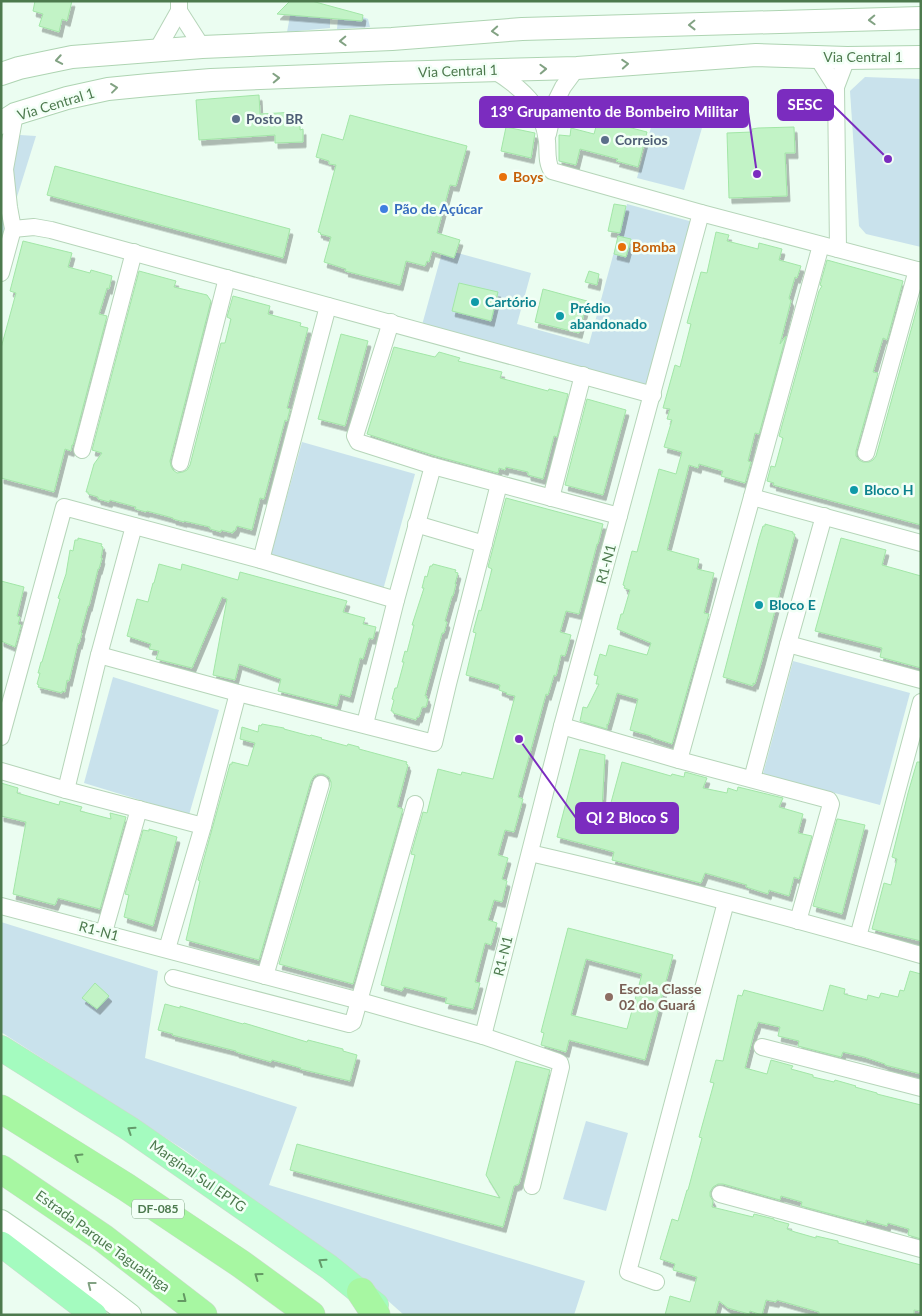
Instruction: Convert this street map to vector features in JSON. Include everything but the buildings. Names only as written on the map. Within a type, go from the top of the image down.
[{"type":"highway","name":"DF-085","points":[[1,1109],[126,1187],[241,1264],[311,1315]]},
{"type":"highway","name":"Estrada Parque Taguatinga","points":[[1,1169],[103,1238],[203,1315]]},
{"type":"highway","points":[[360,1292],[376,1315]]},
{"type":"main road","points":[[1,74],[19,68],[72,57],[202,47],[392,39],[522,29],[921,18]]},
{"type":"main road","points":[[726,24],[756,55]]},
{"type":"main road","name":"Via Central 1","points":[[8,119],[67,98],[100,90],[149,84],[211,80],[577,68],[756,55],[847,58],[921,57]]},
{"type":"main road","name":"Marginal Sul EPTG","points":[[1,1048],[130,1129],[329,1267],[388,1315]]},
{"type":"main road","points":[[1,1221],[58,1260],[130,1315]]},
{"type":"main road","points":[[1,1244],[94,1315]]},
{"type":"street","points":[[179,6],[202,47]]},
{"type":"street","points":[[157,50],[179,6]]},
{"type":"street","points":[[817,57],[836,87]]},
{"type":"street","points":[[838,249],[836,87],[847,58]]},
{"type":"street","points":[[547,138],[555,103],[563,87],[577,68]]},
{"type":"street","points":[[493,70],[529,97],[536,108],[542,119],[547,138],[549,165],[552,171],[701,213],[919,270],[866,453]]},
{"type":"street","points":[[1,273],[13,229],[3,167],[8,119]]},
{"type":"street","name":"R1-N1","points":[[1,906],[360,1001],[483,1036],[562,726],[701,213]]},
{"type":"street","points":[[13,229],[34,227],[51,230],[653,395]]},
{"type":"street","points":[[678,760],[821,244]]},
{"type":"street","points":[[82,450],[134,252]]},
{"type":"street","points":[[180,463],[227,278]]},
{"type":"street","points":[[261,560],[328,306]]},
{"type":"street","points":[[390,322],[355,436],[358,442],[433,466],[619,516]]},
{"type":"street","points":[[551,498],[583,375]]},
{"type":"street","points":[[365,724],[416,524],[433,466]]},
{"type":"street","points":[[99,655],[434,743],[499,484]]},
{"type":"street","points":[[752,497],[921,543]]},
{"type":"street","points":[[1,737],[64,507],[261,560],[396,600]]},
{"type":"street","points":[[752,779],[824,516]]},
{"type":"street","points":[[416,524],[484,544]]},
{"type":"street","points":[[66,790],[99,655],[134,526]]},
{"type":"street","points":[[788,644],[921,680]]},
{"type":"street","points":[[166,949],[203,826],[238,693]]},
{"type":"street","points":[[858,937],[921,702]]},
{"type":"street","points":[[562,726],[678,760],[828,799],[831,804],[798,921]]},
{"type":"street","points":[[1,771],[203,826]]},
{"type":"street","points":[[265,976],[322,784]]},
{"type":"street","points":[[173,978],[349,1024],[353,1022],[415,804]]},
{"type":"street","points":[[104,932],[139,809]]},
{"type":"street","points":[[530,853],[600,869],[921,954]]},
{"type":"street","points":[[656,1282],[628,1272],[726,902]]},
{"type":"street","points":[[483,1036],[560,1063],[561,1068],[532,1186]]},
{"type":"street","points":[[762,1047],[921,1088]]},
{"type":"street","points":[[720,1194],[921,1249]]},
{"type":"shaded area","points":[[292,5],[330,11],[330,28],[287,32]]},
{"type":"shaded area","points":[[339,8],[368,19],[370,27],[337,29]]},
{"type":"shaded area","points":[[865,77],[921,79],[921,247],[866,234],[859,226],[850,91]]},
{"type":"shaded area","points":[[658,102],[706,114],[684,190],[637,178]]},
{"type":"shaded area","points":[[20,135],[36,136],[1,248],[1,151]]},
{"type":"shaded area","points":[[627,204],[693,222],[648,388],[422,325],[443,249],[531,273],[517,324],[589,344]]},
{"type":"shaded area","points":[[302,442],[415,474],[383,590],[270,558]]},
{"type":"shaded area","points":[[793,661],[910,693],[880,805],[763,774]]},
{"type":"shaded area","points":[[113,677],[219,710],[189,815],[84,783]]},
{"type":"shaded area","points":[[1,922],[158,971],[145,1058],[297,1107],[269,1185],[585,1281],[574,1315],[404,1315],[386,1299],[186,1151],[1,1032]]},
{"type":"shaded area","points":[[586,1121],[628,1133],[606,1211],[563,1199]]},
{"type":"place","name":"Posto BR","points":[[236,119]]},
{"type":"place","name":"Correios","points":[[605,140]]},
{"type":"place","name":"SESC","points":[[888,159]]},
{"type":"place","name":"13º Grupamento de Bombeiro Militar","points":[[757,174]]},
{"type":"place","name":"Boys","points":[[503,177]]},
{"type":"place","name":"Pão de Açúcar","points":[[384,209]]},
{"type":"place","name":"Bomba","points":[[622,247]]},
{"type":"place","name":"Cartório","points":[[475,302]]},
{"type":"place","name":"Prédio abandonado","points":[[560,316]]},
{"type":"place","name":"Bloco H","points":[[854,490]]},
{"type":"place","name":"Bloco E","points":[[759,605]]},
{"type":"place","name":"QI 2 Bloco S","points":[[519,739]]},
{"type":"place","name":"Escola Classe 02 do Guará","points":[[609,997]]}]
